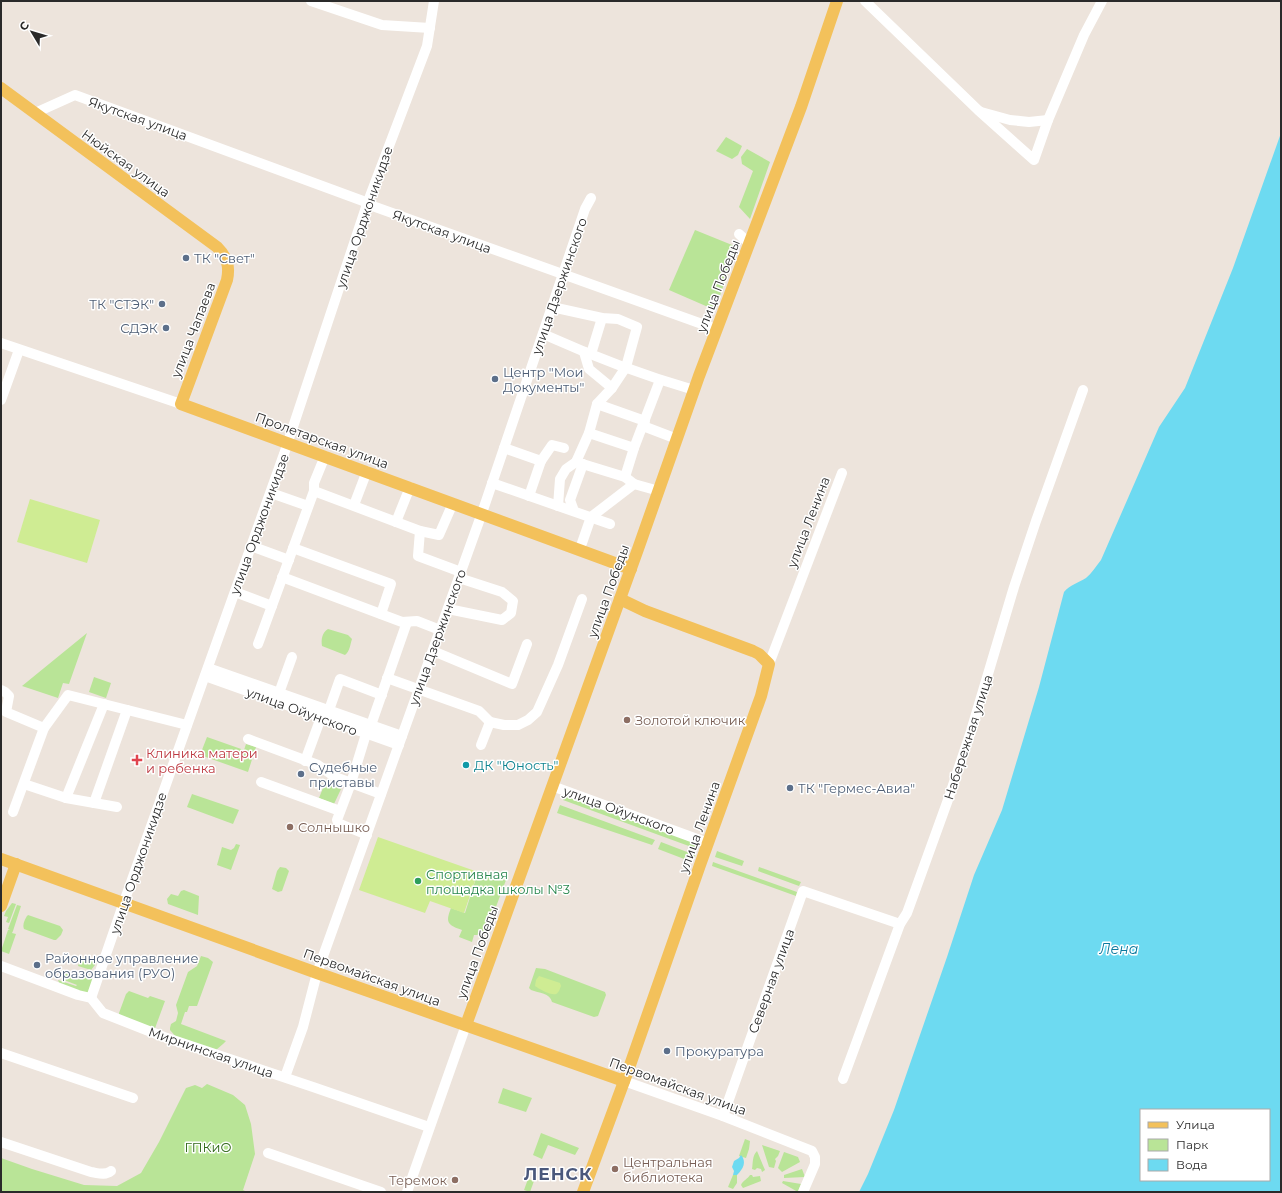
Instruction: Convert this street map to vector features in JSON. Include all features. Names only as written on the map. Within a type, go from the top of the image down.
[{"type":"main road","name":"улица Победы","points":[[466,1025],[716,329],[801,107],[837,1]]},
{"type":"main road","name":"Нюйская улица","points":[[1,88],[217,247],[222,252],[228,265]]},
{"type":"main road","name":"улица Чапаева","points":[[181,404],[227,280],[229,272],[228,265]]},
{"type":"main road","name":"Пролетарская улица","points":[[181,404],[631,568]]},
{"type":"main road","points":[[620,599],[645,611],[753,651],[769,664]]},
{"type":"main road","name":"улица Ленина","points":[[583,1192],[762,696],[769,664]]},
{"type":"main road","name":"Первомайская улица","points":[[1,858],[317,973],[624,1081]]},
{"type":"main road","points":[[1,906],[16,864]]},
{"type":"street","points":[[311,1],[382,25],[430,28]]},
{"type":"street","name":"улица Орджоникидзе","points":[[91,998],[187,725],[271,493],[367,204],[427,46],[434,1]]},
{"type":"street","points":[[865,1],[978,110],[1034,160],[1048,120],[1084,34],[1102,1]]},
{"type":"street","name":"Якутская улица","points":[[35,113],[75,95],[363,201],[367,204],[716,329]]},
{"type":"street","points":[[978,110],[1010,120],[1029,122],[1048,120]]},
{"type":"street","name":"улица Дзержинского","points":[[284,1077],[303,1027],[317,973],[482,514],[564,275],[585,209],[592,198]]},
{"type":"street","points":[[739,234],[749,243]]},
{"type":"street","points":[[552,307],[602,318],[618,319],[637,327],[626,367],[612,388],[597,404],[579,463],[570,500],[574,511]]},
{"type":"street","points":[[602,318],[588,353],[589,369],[612,388]]},
{"type":"street","points":[[543,334],[588,353],[660,380],[694,390]]},
{"type":"street","name":"Пролетарская улица","points":[[1,343],[181,404]]},
{"type":"street","points":[[1,400],[19,350]]},
{"type":"street","points":[[625,477],[634,448],[660,380]]},
{"type":"street","name":"Набережная улица","points":[[843,1079],[900,924],[907,913],[951,790],[979,706],[1014,587],[1083,390]]},
{"type":"street","points":[[597,404],[677,439]]},
{"type":"street","points":[[589,432],[634,448]]},
{"type":"street","points":[[529,496],[541,461],[552,445],[564,448]]},
{"type":"street","points":[[504,448],[541,461]]},
{"type":"street","points":[[258,644],[314,491],[314,483],[326,456]]},
{"type":"street","points":[[558,506],[560,479],[566,469],[579,463],[625,477],[634,484],[659,491]]},
{"type":"street","points":[[354,506],[367,471]]},
{"type":"street","name":"улица Ленина","points":[[769,664],[842,473]]},
{"type":"street","points":[[492,483],[610,524]]},
{"type":"street","points":[[582,543],[591,517],[634,484]]},
{"type":"street","points":[[396,522],[410,487]]},
{"type":"street","points":[[314,491],[420,531],[439,535],[453,503]]},
{"type":"street","points":[[271,493],[308,506]]},
{"type":"street","points":[[420,531],[418,556],[502,592],[513,601],[511,613],[502,620],[448,609]]},
{"type":"street","points":[[251,546],[289,560]]},
{"type":"street","points":[[293,548],[391,584],[381,614]]},
{"type":"street","points":[[282,577],[402,622],[417,622],[440,630]]},
{"type":"street","points":[[235,592],[272,606]]},
{"type":"street","points":[[387,678],[479,711],[490,722],[504,725],[518,725],[528,720],[537,712],[558,665],[582,598]]},
{"type":"street","points":[[367,835],[338,823],[337,820],[406,622]]},
{"type":"street","points":[[433,651],[512,684],[527,644]]},
{"type":"street","points":[[279,693],[292,657]]},
{"type":"street","name":"улица Ойунского","points":[[206,672],[279,693],[369,729],[401,740]]},
{"type":"street","name":"улица Ойунского","points":[[206,672],[325,712]]},
{"type":"street","points":[[305,760],[340,679],[382,694]]},
{"type":"street","points":[[1,690],[9,696],[6,712],[44,728]]},
{"type":"street","points":[[13,812],[44,728],[68,695],[187,725]]},
{"type":"street","points":[[66,798],[104,704]]},
{"type":"street","points":[[94,803],[127,710]]},
{"type":"street","points":[[481,745],[490,722]]},
{"type":"street","points":[[248,739],[318,765],[335,778],[381,794]]},
{"type":"street","points":[[261,782],[340,811]]},
{"type":"street","points":[[24,784],[66,798],[116,807]]},
{"type":"street","name":"улица Ойунского","points":[[552,786],[708,843]]},
{"type":"street","name":"Северная улица","points":[[723,1116],[804,890],[900,924]]},
{"type":"street","points":[[1,966],[78,995],[91,998]]},
{"type":"street","name":"Мирнинская улица","points":[[91,998],[102,1013],[164,1037],[429,1127]]},
{"type":"street","name":"улица Победы","points":[[407,1192],[466,1025]]},
{"type":"street","points":[[1,1053],[133,1098]]},
{"type":"street","name":"Первомайская улица","points":[[624,1081],[723,1116],[812,1151],[815,1157],[815,1164],[803,1192]]},
{"type":"street","points":[[1,1142],[91,1172],[102,1174],[111,1171]]},
{"type":"street","points":[[268,1152],[381,1192]]},
{"type":"green space","points":[[726,137],[742,146],[738,155],[732,159],[716,151]]},
{"type":"green space","points":[[747,149],[770,162],[750,219],[739,207],[753,171],[742,164],[741,157]]},
{"type":"green space","points":[[695,230],[737,247],[715,310],[669,290]]},
{"type":"green space","points":[[30,499],[100,520],[87,563],[17,542]]},
{"type":"green space","points":[[328,629],[348,635],[352,639],[349,650],[345,655],[322,646],[322,636]]},
{"type":"green space","points":[[87,633],[69,684],[63,683],[58,698],[22,686]]},
{"type":"green space","points":[[94,677],[111,683],[106,698],[89,692]]},
{"type":"green space","points":[[207,737],[244,750],[246,744],[256,747],[248,772],[200,755]]},
{"type":"green space","points":[[325,783],[341,789],[334,804],[319,798]]},
{"type":"green space","points":[[566,793],[700,842],[697,849],[563,800]]},
{"type":"green space","points":[[192,794],[239,810],[233,824],[187,807]]},
{"type":"green space","points":[[560,805],[655,840],[652,845],[557,813]]},
{"type":"green space","name":"Спортивная площадка школы №3","points":[[378,837],[478,872],[464,913],[430,901],[425,913],[359,890]]},
{"type":"green space","points":[[661,842],[695,855],[692,862],[658,849]]},
{"type":"green space","points":[[236,844],[240,845],[231,870],[217,865],[222,847],[231,850]]},
{"type":"green space","points":[[717,851],[744,861],[742,866],[715,857]]},
{"type":"green space","points":[[713,862],[797,892],[796,896],[712,866]]},
{"type":"green space","points":[[280,867],[286,868],[289,871],[282,891],[278,892],[272,889],[277,871]]},
{"type":"green space","points":[[759,867],[801,882],[799,886],[758,871]]},
{"type":"green space","points":[[480,871],[506,880],[487,931],[474,935],[472,942],[459,937],[462,930],[451,925],[448,917],[451,908],[465,913],[478,872]]},
{"type":"green space","points":[[184,890],[199,896],[198,915],[168,904],[167,899],[171,894],[178,896],[181,891]]},
{"type":"green space","points":[[12,903],[16,904],[9,923],[6,922],[8,917],[4,916]]},
{"type":"green space","points":[[17,905],[21,906],[12,933],[16,934],[9,954],[1,951],[8,930],[10,930],[8,929]]},
{"type":"green space","points":[[28,915],[60,926],[63,930],[61,935],[54,940],[24,929],[24,922]]},
{"type":"green space","points":[[201,956],[208,958],[213,962],[197,1006],[189,1006],[187,1012],[185,1012],[181,1024],[226,1041],[216,1050],[177,1038],[170,1030],[171,1024],[176,1021],[178,1013],[176,1005],[188,972],[197,966]]},
{"type":"green space","points":[[81,957],[95,961],[95,965],[91,970],[78,966]]},
{"type":"green space","points":[[536,968],[545,969],[605,992],[606,995],[598,1016],[594,1017],[552,1002],[547,995],[531,990],[529,988]]},
{"type":"green space","points":[[59,974],[81,974],[93,979],[89,992],[86,993],[60,985],[58,980],[76,986],[77,985],[64,980],[64,978],[59,976]]},
{"type":"green space","points":[[539,976],[560,983],[561,986],[558,993],[552,994],[535,986],[536,980]]},
{"type":"green space","points":[[129,991],[148,998],[150,996],[165,1001],[154,1031],[119,1016],[126,994]]},
{"type":"green space","name":"ГПКиО","points":[[207,1084],[233,1095],[245,1105],[251,1124],[255,1154],[243,1190],[247,1192],[1,1192],[1,1158],[84,1185],[117,1186],[141,1173],[159,1142],[186,1088],[195,1085],[202,1088]]},
{"type":"green space","points":[[503,1088],[532,1098],[526,1112],[498,1103]]},
{"type":"green space","points":[[541,1133],[579,1148],[575,1155],[548,1145],[542,1159],[533,1155]]},
{"type":"green space","points":[[745,1139],[750,1141],[746,1158],[739,1156]]},
{"type":"green space","points":[[762,1145],[780,1151],[775,1159],[776,1161],[774,1168],[769,1167]]},
{"type":"green space","points":[[757,1151],[765,1170],[762,1172],[761,1169],[752,1169],[753,1157]]},
{"type":"green space","points":[[784,1152],[798,1157],[800,1162],[782,1172],[778,1168]]},
{"type":"green space","points":[[802,1169],[805,1177],[784,1178],[784,1175]]},
{"type":"green space","points":[[733,1175],[737,1175],[737,1183],[733,1189],[728,1187]]},
{"type":"green space","points":[[750,1175],[753,1177],[760,1176],[761,1181],[743,1188],[741,1185],[742,1183]]},
{"type":"green space","points":[[528,1179],[534,1181],[530,1192],[524,1190]]},
{"type":"green space","points":[[783,1181],[801,1184],[798,1192],[782,1183]]},
{"type":"water","name":"Лена","points":[[1281,133],[1281,1192],[859,1192],[868,1174],[894,1110],[974,875],[1002,810],[1039,687],[1064,592],[1071,586],[1086,578],[1101,560],[1159,427],[1185,388],[1233,268]]},
{"type":"water","points":[[741,1155],[744,1160],[744,1165],[737,1175],[733,1175],[734,1171],[732,1167],[734,1161]]},
{"type":"place","name":"ТК \"Свет\"","points":[[186,258]]},
{"type":"place","name":"ТК \"СТЭК\"","points":[[162,304]]},
{"type":"place","name":"СДЭК","points":[[166,328]]},
{"type":"place","name":"Центр \"Мои Документы\"","points":[[495,379]]},
{"type":"place","name":"Золотой ключик","points":[[627,720]]},
{"type":"place","name":"Клиника матери и ребенка","points":[[137,760]]},
{"type":"place","name":"ДК \"Юность\"","points":[[466,765]]},
{"type":"place","name":"Судебные приставы","points":[[301,774]]},
{"type":"place","name":"ТК \"Гермес-Авиа\"","points":[[790,788]]},
{"type":"place","name":"Солнышко","points":[[290,827]]},
{"type":"place","name":"Спортивная площадка школы №3","points":[[418,881]]},
{"type":"place","name":"Районное управление образования (РУО)","points":[[37,965]]},
{"type":"place","name":"Прокуратура","points":[[667,1051]]},
{"type":"place","name":"Центральная библиотека","points":[[615,1169]]},
{"type":"place","name":"Теремок","points":[[455,1180]]},
{"type":"district","name":"ЛЕНСК","points":[[558,1174]]}]
